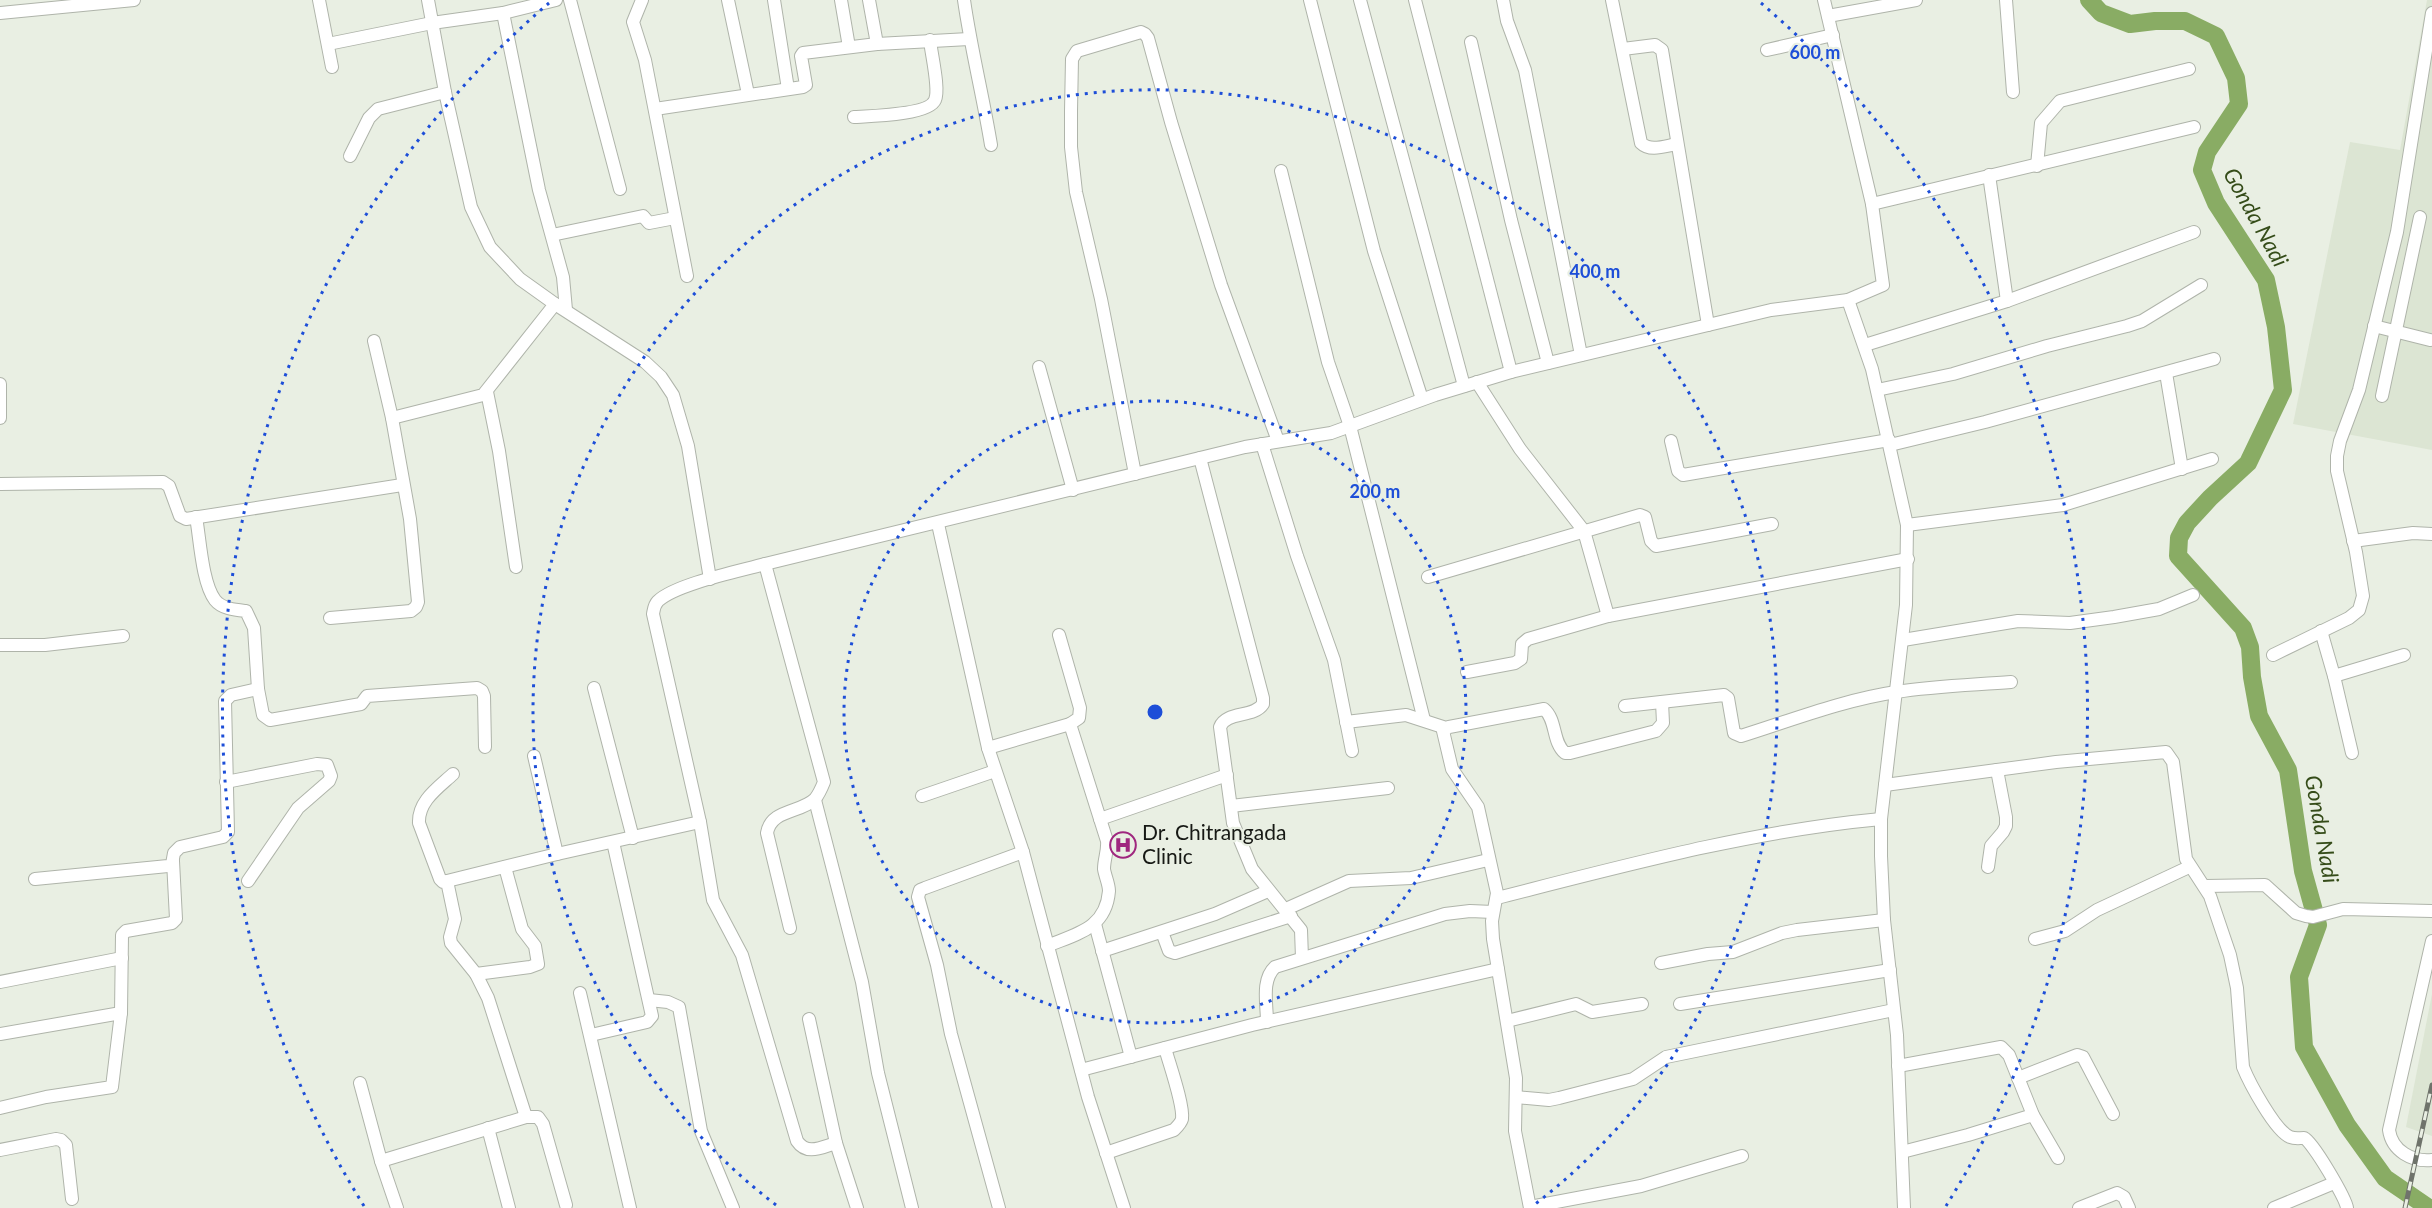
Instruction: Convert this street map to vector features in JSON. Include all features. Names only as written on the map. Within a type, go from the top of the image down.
[{"type":"street","points":[[0,13],[81,3],[134,0]]},
{"type":"street","points":[[319,0],[332,67]]},
{"type":"street","points":[[428,0],[445,92],[471,207],[490,247],[520,279],[645,362],[661,376],[673,395],[688,446],[710,579]]},
{"type":"street","points":[[328,44],[432,22],[504,13],[556,0]]},
{"type":"street","points":[[570,0],[620,189]]},
{"type":"street","points":[[642,0],[633,22],[645,60],[687,276]]},
{"type":"street","points":[[728,0],[748,94]]},
{"type":"street","points":[[774,0],[788,89]]},
{"type":"street","points":[[841,0],[849,47]]},
{"type":"street","points":[[869,0],[878,44]]},
{"type":"street","points":[[964,0],[969,39],[985,105],[991,145]]},
{"type":"street","points":[[1310,0],[1374,251],[1422,399]]},
{"type":"street","points":[[1360,0],[1464,386]]},
{"type":"street","points":[[1415,0],[1511,372]]},
{"type":"street","points":[[1503,0],[1507,21],[1525,70],[1581,355]]},
{"type":"street","points":[[1612,0],[1641,143],[1646,148],[1677,144]]},
{"type":"street","points":[[836,1143],[804,1150],[797,1142],[742,955],[713,900],[700,822],[653,614],[655,605],[660,600],[710,579],[765,564],[938,524],[1200,458],[1262,444],[1331,433],[1422,399],[1511,372],[1771,310],[1848,300],[1883,285],[1872,204],[1824,0]]},
{"type":"street","points":[[1828,16],[1916,0]]},
{"type":"street","points":[[2006,0],[2013,92]]},
{"type":"street","points":[[504,13],[539,190],[563,277],[566,310]]},
{"type":"street","points":[[2273,655],[2349,618],[2359,610],[2362,604],[2363,596],[2353,541],[2337,471],[2337,456],[2340,441],[2359,390],[2397,232],[2432,13]]},
{"type":"street","points":[[1135,474],[1101,299],[1076,192],[1071,147],[1071,111],[1072,59],[1077,51],[1140,32],[1148,38],[1221,285],[1278,441]]},
{"type":"street","points":[[1767,50],[1833,36]]},
{"type":"street","points":[[655,110],[806,85],[802,53],[878,44],[969,39]]},
{"type":"street","points":[[854,117],[902,113],[933,104],[937,93],[930,40]]},
{"type":"street","points":[[1471,42],[1511,220],[1548,363]]},
{"type":"street","points":[[1623,49],[1655,45],[1662,50],[1708,325]]},
{"type":"street","points":[[2037,166],[2041,123],[2060,101],[2189,69]]},
{"type":"street","points":[[350,156],[369,118],[378,109],[445,92]]},
{"type":"street","points":[[1872,204],[2194,127]]},
{"type":"street","points":[[1281,171],[1328,362],[1350,426],[1424,720]]},
{"type":"street","points":[[1989,175],[2007,301]]},
{"type":"street","points":[[552,236],[643,216],[649,223],[675,218]]},
{"type":"street","points":[[2382,396],[2420,217]]},
{"type":"street","points":[[1865,345],[2007,301],[2194,232]]},
{"type":"street","points":[[1877,390],[1953,374],[2047,346],[2127,326],[2156,313],[2201,285]]},
{"type":"street","points":[[1848,300],[1865,345],[1877,390],[1907,525],[1908,559],[1903,640],[1881,819],[1884,920],[1898,1066],[1904,1208]]},
{"type":"street","points":[[392,418],[479,397],[487,392],[517,350],[555,304]]},
{"type":"street","points":[[2374,326],[2430,340]]},
{"type":"street","points":[[330,618],[411,610],[417,607],[417,573],[410,519],[392,418],[374,341]]},
{"type":"street","points":[[1671,441],[1678,471],[1683,475],[1889,442],[1985,422],[2214,359]]},
{"type":"street","points":[[1039,367],[1073,490]]},
{"type":"street","points":[[2166,373],[2182,469]]},
{"type":"street","points":[[1477,382],[1520,449],[1584,531],[1608,616]]},
{"type":"street","points":[[0,384],[0,418]]},
{"type":"street","points":[[487,392],[516,567]]},
{"type":"street","points":[[1262,444],[1297,556],[1334,660],[1352,751]]},
{"type":"street","points":[[1200,458],[1263,698],[1263,704],[1258,711],[1226,719],[1221,723],[1233,823],[1252,869],[1301,930],[1302,958]]},
{"type":"street","points":[[1907,525],[2063,505],[2212,459]]},
{"type":"street","points":[[0,484],[163,482],[169,486],[182,518],[402,484]]},
{"type":"street","points":[[1428,577],[1643,516],[1651,541],[1656,546],[1772,524]]},
{"type":"street","points":[[196,517],[208,585],[216,602],[229,609],[246,611],[254,628],[258,689],[263,715],[270,720],[361,704],[367,696],[477,688],[482,690],[484,696],[486,747]]},
{"type":"street","points":[[938,524],[988,748],[1023,852],[1081,1070],[1124,1208]]},
{"type":"street","points":[[2353,541],[2413,533],[2432,534]]},
{"type":"street","points":[[1467,672],[1515,663],[1521,659],[1522,644],[1528,639],[1608,616],[1908,559]]},
{"type":"street","points":[[765,564],[824,774],[824,782],[814,800],[777,818],[768,827],[767,833],[790,928]]},
{"type":"street","points":[[1903,640],[2018,621],[2070,622],[2114,617],[2159,609],[2193,595]]},
{"type":"street","points":[[2321,631],[2352,753]]},
{"type":"street","points":[[988,748],[1070,724],[1078,718],[1080,708],[1059,635]]},
{"type":"street","points":[[0,645],[45,645],[123,636]]},
{"type":"street","points":[[2334,676],[2404,655]]},
{"type":"street","points":[[1625,706],[1727,696],[1734,733],[1738,736],[1821,709],[1897,692],[2011,682]]},
{"type":"street","points":[[594,688],[633,838]]},
{"type":"street","points":[[0,1108],[46,1097],[112,1087],[121,1013],[122,935],[126,930],[172,923],[176,920],[174,853],[180,847],[227,834],[225,700],[231,694],[258,689]]},
{"type":"street","points":[[1346,722],[1406,715],[1446,728],[1544,708],[1550,716],[1559,747],[1565,753],[1570,753],[1656,731],[1663,723],[1662,702]]},
{"type":"street","points":[[1047,946],[1089,929],[1095,924],[1100,918],[1109,893],[1104,869],[1108,849],[1070,724]]},
{"type":"street","points":[[1446,728],[1444,734],[1452,769],[1478,807],[1497,898],[1493,912],[1493,939],[1516,1078],[1515,1131],[1530,1207],[1641,1186],[1742,1156]]},
{"type":"street","points":[[1885,785],[1997,770],[2166,752],[2173,762],[2183,847],[2189,867],[2205,886],[2230,955],[2236,988],[2243,1067],[2247,1078],[2254,1094],[2286,1134],[2295,1138],[2308,1139],[2313,1145],[2344,1196],[2347,1208]]},
{"type":"street","points":[[534,756],[557,854]]},
{"type":"street","points":[[226,782],[317,764],[327,765],[330,772],[329,781],[298,808],[248,881]]},
{"type":"street","points":[[1988,867],[1991,846],[2006,826],[1997,770]]},
{"type":"street","points":[[922,796],[995,771]]},
{"type":"street","points":[[453,774],[427,799],[419,818],[443,882],[700,822]]},
{"type":"street","points":[[1100,819],[1227,775]]},
{"type":"street","points":[[1231,806],[1388,788]]},
{"type":"street","points":[[814,800],[862,982],[878,1073],[912,1208]]},
{"type":"street","points":[[1497,898],[1762,836],[1814,826],[1881,819]]},
{"type":"street","points":[[591,1035],[651,1020],[653,1012],[613,842]]},
{"type":"street","points":[[999,1208],[951,1034],[937,965],[918,897],[920,890],[1023,852]]},
{"type":"street","points":[[1162,932],[1166,947],[1175,953],[1288,913],[1349,881],[1411,878],[1488,860]]},
{"type":"street","points":[[35,879],[168,866],[173,861]]},
{"type":"street","points":[[476,974],[538,964],[535,946],[522,929],[505,867]]},
{"type":"street","points":[[2035,939],[2065,931],[2097,910],[2189,867]]},
{"type":"street","points":[[447,881],[455,919],[450,937],[451,943],[476,974],[495,1014],[526,1117]]},
{"type":"street","points":[[2205,886],[2265,885],[2296,913],[2318,916],[2343,909],[2432,911]]},
{"type":"street","points":[[1102,951],[1215,914],[1268,891]]},
{"type":"street","points":[[1267,1022],[1266,980],[1275,967],[1445,914],[1470,911],[1493,912]]},
{"type":"street","points":[[1661,963],[1733,952],[1782,933],[1797,930],[1884,920]]},
{"type":"street","points":[[1095,924],[1131,1057]]},
{"type":"street","points":[[2432,941],[2389,1130],[2396,1146],[2405,1154],[2412,1158],[2432,1160]]},
{"type":"street","points":[[0,982],[122,958]]},
{"type":"street","points":[[1081,1070],[1267,1022],[1498,969]]},
{"type":"street","points":[[1680,1004],[1890,970]]},
{"type":"street","points":[[580,993],[630,1208]]},
{"type":"street","points":[[649,1000],[668,1002],[678,1008],[682,1016],[701,1131],[733,1208]]},
{"type":"street","points":[[1507,1021],[1576,1004],[1592,1012],[1642,1004]]},
{"type":"street","points":[[1516,1097],[1549,1100],[1559,1098],[1634,1079],[1666,1057],[1894,1010]]},
{"type":"street","points":[[0,1034],[121,1013]]},
{"type":"street","points":[[809,1019],[836,1143],[857,1208]]},
{"type":"street","points":[[1898,1066],[2001,1047],[2009,1055],[2033,1115],[2058,1158]]},
{"type":"street","points":[[1106,1153],[1174,1130],[1179,1126],[1182,1119],[1181,1108],[1166,1048]]},
{"type":"street","points":[[2018,1078],[2077,1055],[2083,1057],[2113,1114]]},
{"type":"street","points":[[360,1083],[381,1161],[397,1208]]},
{"type":"street","points":[[1902,1152],[2033,1115]]},
{"type":"street","points":[[381,1161],[526,1117],[538,1117],[543,1124],[566,1205]]},
{"type":"street","points":[[488,1128],[509,1208]]},
{"type":"street","points":[[0,1150],[56,1139],[62,1140],[66,1145],[72,1199]]},
{"type":"street","points":[[2274,1208],[2334,1183]]},
{"type":"street","points":[[2079,1208],[2117,1193],[2124,1197],[2129,1208]]},
{"type":"shaded area","points":[[2427,0],[2432,0],[2432,450],[2293,424],[2350,142],[2400,150]]},
{"type":"shaded area","points":[[2432,994],[2432,1136],[2406,1127]]},
{"type":"waterway","name":"Gonda Nadi","points":[[2089,0],[2101,13],[2130,24],[2185,21],[2216,36],[2236,78],[2239,104],[2207,152],[2202,170],[2216,203],[2266,280],[2276,327],[2283,390],[2248,463],[2187,523],[2179,538],[2178,556],[2243,628],[2250,647],[2252,677],[2259,716],[2288,770],[2303,871],[2318,925],[2299,977],[2304,1047],[2347,1125],[2385,1178],[2429,1208]]},
{"type":"railway","points":[[2405,1208],[2432,1085]]},
{"type":"place","name":"Dr. Chitrangada Clinic","points":[[1123,845]]}]
